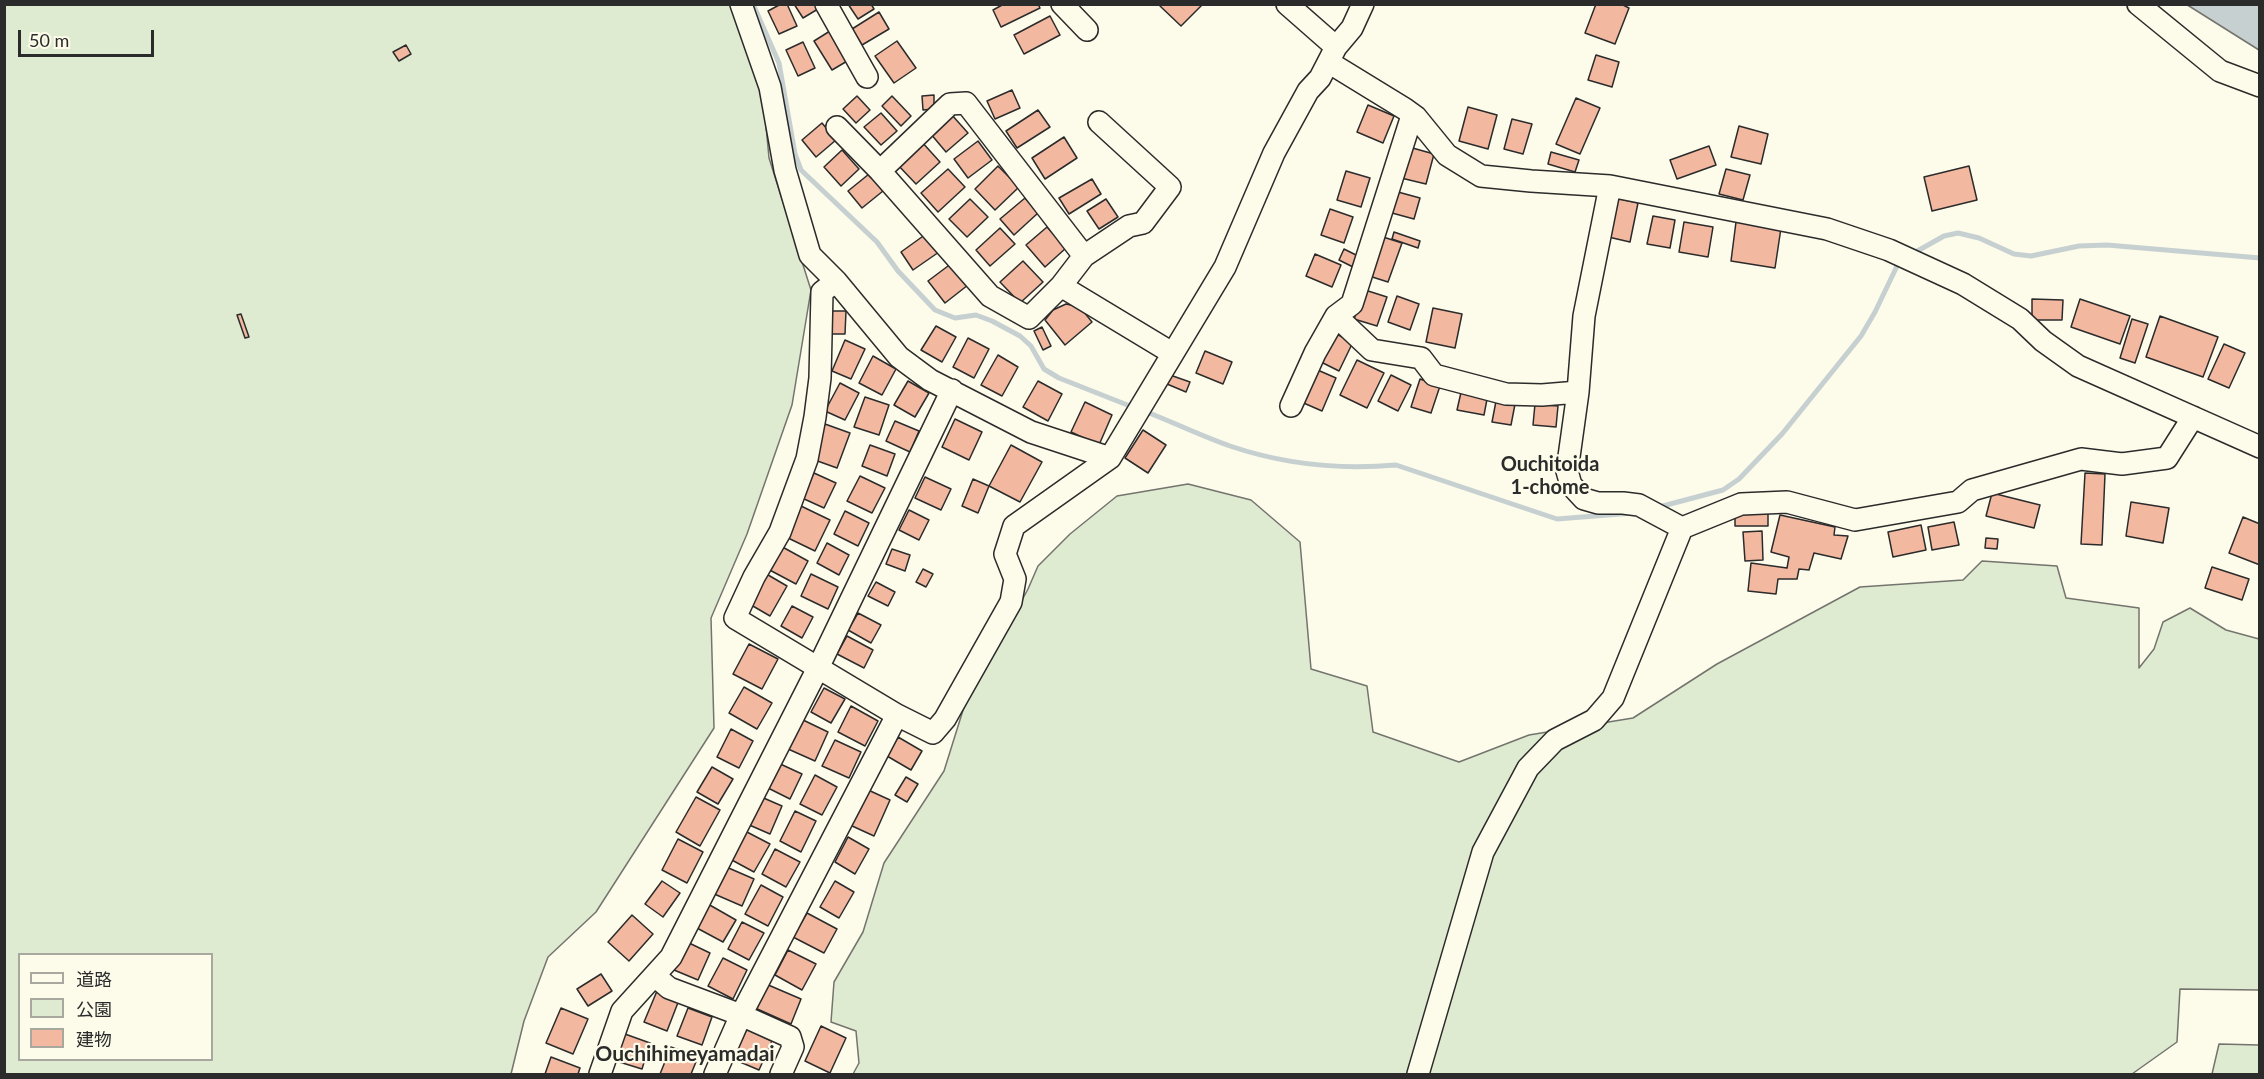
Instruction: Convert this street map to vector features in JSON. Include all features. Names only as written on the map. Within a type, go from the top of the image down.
[{"type":"street","points":[[741,4],[770,87],[785,170],[810,255],[836,281],[899,357],[930,380],[1031,432],[1110,458]]},
{"type":"street","points":[[826,4],[867,77]]},
{"type":"street","points":[[1062,4],[1087,30]]},
{"type":"street","points":[[1287,4],[1333,55],[1416,117],[1447,155],[1481,176],[1610,186],[1827,229],[1904,257],[1963,284],[2020,319],[2043,341],[2078,366],[2230,436],[2259,447]]},
{"type":"street","points":[[836,281],[822,292],[820,378],[807,459],[780,532],[754,577],[735,618],[897,715],[933,733],[945,718],[1011,602],[1016,579],[1005,554],[1014,526],[1110,458],[1226,267],[1285,132],[1308,91],[1352,28],[1364,4]]},
{"type":"street","points":[[2138,4],[2220,71],[2259,86]]},
{"type":"street","points":[[880,171],[950,104],[966,103],[1084,256]]},
{"type":"street","points":[[1291,406],[1315,352],[1336,316],[1352,304],[1410,122],[1416,117]]},
{"type":"street","points":[[837,127],[880,171],[990,296],[1029,318],[1060,286],[1084,256],[1129,226],[1143,223],[1170,187],[1099,123]]},
{"type":"street","points":[[1610,186],[1584,316],[1578,392],[1567,471],[1571,485],[1584,499],[1623,503],[1648,509],[1682,528]]},
{"type":"street","points":[[1060,286],[1172,353]]},
{"type":"street","points":[[1336,316],[1372,350],[1422,358],[1434,375],[1506,394],[1542,395],[1578,392]]},
{"type":"street","points":[[600,1074],[622,1011],[671,957],[818,668],[952,390]]},
{"type":"street","points":[[1418,1074],[1483,852],[1528,768],[1555,740],[1594,720],[1613,698],[1682,528],[1741,504],[1787,502],[1855,520],[1958,501],[1972,490],[2081,459],[2122,464],[2167,458],[2193,417]]},
{"type":"street","points":[[715,1074],[741,1015],[897,715]]},
{"type":"street","points":[[655,976],[669,987],[790,1036],[794,1047],[781,1074]]},
{"type":"green space","points":[[5,5],[737,5],[762,83],[769,158],[811,290],[792,405],[747,534],[711,618],[714,728],[596,912],[548,957],[524,1021],[511,1074],[5,1074]]},
{"type":"green space","points":[[1188,484],[1251,500],[1300,542],[1311,669],[1367,686],[1373,732],[1459,762],[1529,735],[1633,718],[1717,664],[1860,587],[1963,580],[1982,561],[2057,566],[2066,598],[2139,608],[2139,668],[2154,649],[2163,622],[2190,608],[2226,630],[2259,639],[2259,990],[2180,989],[2177,1042],[2132,1074],[853,1074],[859,1063],[856,1031],[831,1022],[834,982],[863,932],[884,863],[944,771],[964,707],[1028,589],[1038,566],[1070,534],[1117,496]]},
{"type":"green space","points":[[2219,1044],[2259,1045],[2259,1074],[2212,1074]]},
{"type":"shaded area","points":[[2187,5],[2259,5],[2259,50],[2189,6]]},
{"type":"building","points":[[781,4],[787,4],[797,26],[779,34],[768,11]]},
{"type":"building","points":[[794,4],[816,4],[818,9],[803,18]]},
{"type":"building","points":[[848,4],[871,4],[874,9],[858,19]]},
{"type":"building","points":[[1004,4],[1038,4],[1040,8],[1001,27],[993,10]]},
{"type":"building","points":[[1162,4],[1203,4],[1181,26],[1160,6]]},
{"type":"building","points":[[1596,4],[1621,4],[1629,8],[1615,44],[1585,33]]},
{"type":"building","points":[[879,12],[889,29],[862,45],[852,29]]},
{"type":"building","points":[[1050,16],[1060,35],[1024,54],[1014,35]]},
{"type":"building","points":[[830,31],[849,60],[832,70],[814,41]]},
{"type":"building","points":[[897,41],[916,68],[894,83],[875,56]]},
{"type":"building","points":[[803,42],[815,68],[798,76],[786,50]]},
{"type":"building","points":[[406,45],[411,54],[399,61],[393,52]]},
{"type":"building","points":[[1596,55],[1619,62],[1612,87],[1588,80]]},
{"type":"building","points":[[1012,90],[1020,108],[995,119],[987,101]]},
{"type":"building","points":[[934,95],[934,109],[923,110],[922,96]]},
{"type":"building","points":[[857,96],[870,110],[856,123],[843,109]]},
{"type":"building","points":[[892,96],[911,116],[901,126],[882,106]]},
{"type":"building","points":[[1576,98],[1600,108],[1580,154],[1556,144]]},
{"type":"building","points":[[1368,105],[1394,116],[1383,143],[1357,132]]},
{"type":"building","points":[[1468,107],[1497,115],[1488,149],[1459,141]]},
{"type":"building","points":[[1038,110],[1050,127],[1017,148],[1006,131]]},
{"type":"building","points":[[881,113],[897,131],[881,145],[864,127]]},
{"type":"building","points":[[951,114],[968,133],[946,152],[930,133]]},
{"type":"building","points":[[1512,119],[1532,124],[1523,154],[1504,149]]},
{"type":"building","points":[[822,123],[836,140],[816,157],[802,140]]},
{"type":"building","points":[[1739,126],[1768,134],[1761,164],[1731,157]]},
{"type":"building","points":[[1064,137],[1077,158],[1045,179],[1032,158]]},
{"type":"building","points":[[921,141],[940,162],[916,184],[897,164]]},
{"type":"building","points":[[978,141],[992,160],[968,178],[954,159]]},
{"type":"building","points":[[1709,146],[1716,165],[1677,179],[1670,160]]},
{"type":"building","points":[[1409,147],[1434,154],[1426,184],[1401,178]]},
{"type":"building","points":[[842,150],[859,169],[841,186],[824,167]]},
{"type":"building","points":[[1551,152],[1579,160],[1575,172],[1548,164]]},
{"type":"building","points":[[998,166],[1019,187],[995,210],[975,189]]},
{"type":"building","points":[[1969,166],[1977,200],[1932,211],[1924,177]]},
{"type":"building","points":[[948,169],[965,187],[938,212],[921,193]]},
{"type":"building","points":[[1726,169],[1750,175],[1743,200],[1719,194]]},
{"type":"building","points":[[1346,171],[1370,178],[1361,207],[1337,200]]},
{"type":"building","points":[[869,174],[883,191],[862,208],[848,191]]},
{"type":"building","points":[[1092,179],[1101,194],[1069,214],[1059,198]]},
{"type":"building","points":[[1398,192],[1420,198],[1414,219],[1392,213]]},
{"type":"building","points":[[1612,197],[1638,203],[1630,242],[1604,236]]},
{"type":"building","points":[[1025,198],[1038,213],[1014,235],[1000,219]]},
{"type":"building","points":[[970,199],[988,217],[967,237],[949,219]]},
{"type":"building","points":[[1106,199],[1118,217],[1099,229],[1087,211]]},
{"type":"building","points":[[1330,209],[1353,217],[1344,243],[1321,235]]},
{"type":"building","points":[[1653,216],[1675,220],[1670,248],[1647,244]]},
{"type":"building","points":[[1684,222],[1713,227],[1708,257],[1679,252]]},
{"type":"building","points":[[1736,222],[1781,228],[1775,268],[1731,261]]},
{"type":"building","points":[[1047,227],[1066,248],[1045,267],[1026,245]]},
{"type":"building","points":[[1000,228],[1015,244],[990,266],[976,250]]},
{"type":"building","points":[[1394,232],[1420,241],[1418,248],[1392,239]]},
{"type":"building","points":[[926,234],[939,252],[913,270],[901,252]]},
{"type":"building","points":[[1380,236],[1402,243],[1388,282],[1366,275]]},
{"type":"building","points":[[1344,249],[1362,258],[1357,269],[1339,260]]},
{"type":"building","points":[[1315,254],[1341,265],[1332,287],[1306,276]]},
{"type":"building","points":[[1023,261],[1043,282],[1020,303],[1000,282]]},
{"type":"building","points":[[952,263],[968,285],[945,303],[928,281]]},
{"type":"building","points":[[1365,290],[1387,297],[1377,326],[1354,319]]},
{"type":"building","points":[[1397,296],[1419,304],[1410,330],[1388,322]]},
{"type":"building","points":[[2032,299],[2063,300],[2062,320],[2032,320]]},
{"type":"building","points":[[2080,299],[2130,316],[2120,344],[2071,327]]},
{"type":"building","points":[[1066,304],[1080,307],[1092,322],[1065,345],[1045,320],[1053,310]]},
{"type":"building","points":[[1433,308],[1462,314],[1455,348],[1426,342]]},
{"type":"building","points":[[829,311],[846,311],[845,334],[828,334]]},
{"type":"building","points":[[241,314],[249,337],[245,338],[237,315]]},
{"type":"building","points":[[2160,316],[2218,337],[2203,377],[2146,357]]},
{"type":"building","points":[[2132,319],[2148,324],[2135,363],[2120,358]]},
{"type":"building","points":[[936,326],[956,337],[942,362],[921,350]]},
{"type":"building","points":[[1042,327],[1051,346],[1043,350],[1034,331]]},
{"type":"building","points":[[1330,331],[1353,342],[1339,371],[1317,360]]},
{"type":"building","points":[[968,338],[989,349],[974,378],[953,367]]},
{"type":"building","points":[[845,340],[865,349],[851,379],[832,371]]},
{"type":"building","points":[[2224,344],[2245,353],[2229,388],[2208,379]]},
{"type":"building","points":[[1205,351],[1232,362],[1223,384],[1196,373]]},
{"type":"building","points":[[998,355],[1018,367],[1002,396],[981,385]]},
{"type":"building","points":[[873,356],[896,369],[882,395],[859,383]]},
{"type":"building","points":[[1357,360],[1384,373],[1367,408],[1340,395]]},
{"type":"building","points":[[1313,368],[1336,378],[1322,411],[1299,401]]},
{"type":"building","points":[[1170,375],[1190,382],[1186,392],[1167,384]]},
{"type":"building","points":[[1391,375],[1411,385],[1398,411],[1378,401]]},
{"type":"building","points":[[1420,379],[1440,386],[1431,413],[1411,407]]},
{"type":"building","points":[[908,381],[929,393],[915,417],[894,405]]},
{"type":"building","points":[[1038,381],[1062,394],[1048,421],[1023,407]]},
{"type":"building","points":[[840,383],[859,393],[845,420],[825,411]]},
{"type":"building","points":[[1462,388],[1488,394],[1484,415],[1457,410]]},
{"type":"building","points":[[1497,396],[1516,399],[1511,425],[1492,422]]},
{"type":"building","points":[[865,397],[889,405],[879,435],[854,427]]},
{"type":"building","points":[[1085,402],[1112,415],[1099,445],[1071,432]]},
{"type":"building","points":[[1535,404],[1558,406],[1556,427],[1533,425]]},
{"type":"building","points":[[955,419],[982,432],[969,460],[942,447]]},
{"type":"building","points":[[895,421],[919,431],[910,452],[886,441]]},
{"type":"building","points":[[825,424],[850,433],[837,468],[812,459]]},
{"type":"building","points":[[1143,430],[1166,445],[1148,473],[1125,458]]},
{"type":"building","points":[[870,445],[895,454],[887,476],[862,466]]},
{"type":"building","points":[[1011,445],[1042,462],[1020,502],[989,486]]},
{"type":"building","points":[[814,473],[836,483],[824,508],[802,498]]},
{"type":"building","points":[[2085,473],[2105,474],[2102,545],[2081,544]]},
{"type":"building","points":[[860,476],[885,488],[872,513],[847,501]]},
{"type":"building","points":[[925,477],[951,489],[941,510],[915,498]]},
{"type":"building","points":[[973,479],[989,486],[978,513],[962,506]]},
{"type":"building","points":[[1992,493],[2040,505],[2034,528],[1986,516]]},
{"type":"building","points":[[2131,502],[2169,508],[2163,543],[2126,536]]},
{"type":"building","points":[[801,506],[830,520],[815,551],[786,537]]},
{"type":"building","points":[[909,510],[929,520],[919,540],[899,530]]},
{"type":"building","points":[[1735,510],[1768,510],[1768,526],[1735,526]]},
{"type":"building","points":[[845,511],[869,523],[858,546],[834,534]]},
{"type":"building","points":[[1780,515],[1835,527],[1834,535],[1848,536],[1841,559],[1814,553],[1809,570],[1799,569],[1797,579],[1778,579],[1776,594],[1748,591],[1751,563],[1787,568],[1789,557],[1771,552]]},
{"type":"building","points":[[2243,517],[2260,524],[2260,565],[2229,553]]},
{"type":"building","points":[[1954,522],[1959,545],[1932,550],[1928,527]]},
{"type":"building","points":[[1921,525],[1926,550],[1893,557],[1888,532]]},
{"type":"building","points":[[1762,531],[1763,560],[1745,561],[1743,532]]},
{"type":"building","points":[[1986,538],[1998,539],[1997,549],[1985,548]]},
{"type":"building","points":[[827,543],[849,555],[839,575],[817,563]]},
{"type":"building","points":[[777,544],[808,561],[796,584],[764,567]]},
{"type":"building","points":[[892,549],[910,555],[905,571],[886,564]]},
{"type":"building","points":[[2212,567],[2249,579],[2242,600],[2205,588]]},
{"type":"building","points":[[923,569],[933,574],[926,587],[916,582]]},
{"type":"building","points":[[763,572],[787,586],[770,616],[746,602]]},
{"type":"building","points":[[811,574],[838,587],[828,609],[801,596]]},
{"type":"building","points":[[876,582],[895,592],[888,606],[868,596]]},
{"type":"building","points":[[792,606],[813,617],[802,638],[781,626]]},
{"type":"building","points":[[858,613],[881,625],[871,643],[848,630]]},
{"type":"building","points":[[847,636],[873,650],[864,668],[837,654]]},
{"type":"building","points":[[749,644],[778,659],[762,689],[733,674]]},
{"type":"building","points":[[744,687],[772,703],[757,729],[729,713]]},
{"type":"building","points":[[824,688],[845,699],[831,723],[811,712]]},
{"type":"building","points":[[851,706],[878,721],[865,746],[838,732]]},
{"type":"building","points":[[801,719],[828,732],[815,761],[788,749]]},
{"type":"building","points":[[731,729],[753,741],[739,768],[717,757]]},
{"type":"building","points":[[898,737],[922,751],[911,770],[887,756]]},
{"type":"building","points":[[835,740],[861,752],[849,778],[822,766]]},
{"type":"building","points":[[776,762],[802,774],[790,799],[764,786]]},
{"type":"building","points":[[712,767],[733,779],[718,804],[697,792]]},
{"type":"building","points":[[815,775],[837,787],[822,815],[800,804]]},
{"type":"building","points":[[906,777],[918,784],[907,802],[895,795]]},
{"type":"building","points":[[866,789],[890,800],[874,836],[850,825]]},
{"type":"building","points":[[759,796],[782,806],[770,834],[747,824]]},
{"type":"building","points":[[696,797],[720,810],[700,846],[676,832]]},
{"type":"building","points":[[795,811],[816,821],[801,852],[780,841]]},
{"type":"building","points":[[745,831],[770,844],[754,872],[730,859]]},
{"type":"building","points":[[848,837],[869,849],[855,874],[835,862]]},
{"type":"building","points":[[678,839],[703,852],[687,883],[662,870]]},
{"type":"building","points":[[775,849],[800,862],[786,887],[762,874]]},
{"type":"building","points":[[724,866],[754,879],[742,906],[712,893]]},
{"type":"building","points":[[662,881],[680,893],[663,917],[645,904]]},
{"type":"building","points":[[835,881],[854,892],[839,918],[820,907]]},
{"type":"building","points":[[761,885],[783,897],[768,926],[745,914]]},
{"type":"building","points":[[708,904],[736,920],[723,942],[695,927]]},
{"type":"building","points":[[807,913],[837,929],[824,953],[793,937]]},
{"type":"building","points":[[632,915],[653,934],[629,961],[608,942]]},
{"type":"building","points":[[742,922],[764,933],[749,960],[728,949]]},
{"type":"building","points":[[687,942],[710,953],[698,980],[674,970]]},
{"type":"building","points":[[788,950],[816,964],[802,990],[775,975]]},
{"type":"building","points":[[723,958],[747,970],[733,999],[708,986]]},
{"type":"building","points":[[601,974],[612,991],[588,1006],[577,989]]},
{"type":"building","points":[[766,984],[801,999],[791,1024],[755,1008]]},
{"type":"building","points":[[657,991],[679,1000],[667,1031],[644,1022]]},
{"type":"building","points":[[561,1008],[588,1019],[573,1054],[546,1043]]},
{"type":"building","points":[[688,1008],[712,1017],[702,1045],[677,1036]]},
{"type":"building","points":[[821,1026],[846,1038],[830,1073],[805,1061]]},
{"type":"building","points":[[747,1029],[772,1041],[759,1070],[733,1059]]},
{"type":"building","points":[[625,1034],[650,1043],[642,1069],[616,1061]]},
{"type":"building","points":[[671,1047],[698,1057],[691,1074],[660,1074]]},
{"type":"building","points":[[551,1057],[580,1068],[578,1074],[545,1074]]},
{"type":"waterway","points":[[753,4],[779,63],[795,154],[801,170],[877,242],[898,271],[935,310],[955,318],[976,315],[992,321],[1020,336],[1031,346],[1044,369],[1059,378],[1135,408]]},
{"type":"waterway","points":[[1912,254],[1944,236],[1958,233],[1979,238],[2014,254],[2031,256],[2079,246],[2107,245],[2260,258]]},
{"type":"waterway","points":[[1659,507],[1723,490],[1739,479],[1782,434],[1861,336],[1898,264],[1902,261]]},
{"type":"waterway","points":[[1144,411],[1219,442],[1250,452],[1291,461],[1333,466],[1396,465],[1557,519],[1633,513]]},
{"type":"district","name":"Ouchitoida 1-chome","points":[[1550,476]]},
{"type":"district","name":"Ouchihimeyamadai","points":[[685,1054]]}]
